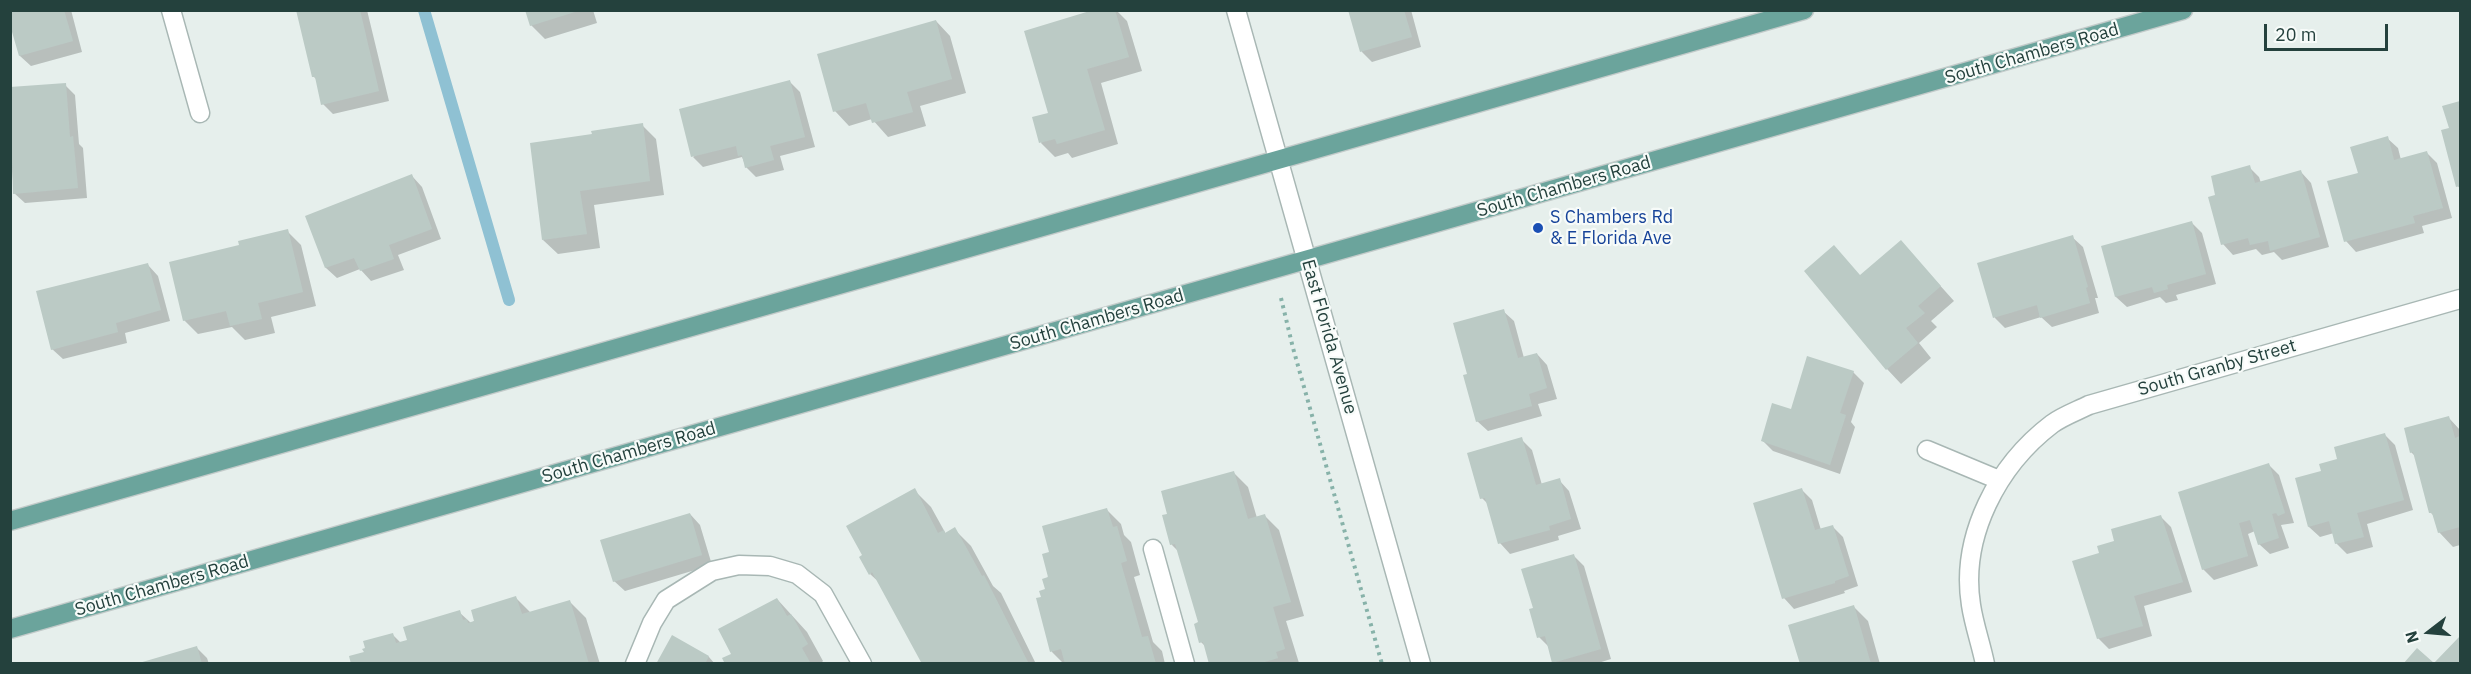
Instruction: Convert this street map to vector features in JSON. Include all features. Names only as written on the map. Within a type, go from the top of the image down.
[{"type":"main road","points":[[10,521],[1804,10]]},
{"type":"main road","name":"South Chambers Road","points":[[10,629],[2183,10]]},
{"type":"street","points":[[171,10],[200,113]]},
{"type":"street","name":"East Florida Avenue","points":[[1236,10],[1421,663]]},
{"type":"street","name":"South Granby Street","points":[[1985,663],[1971,604],[1970,565],[1978,526],[1999,480],[2023,449],[2054,423],[2089,405],[2460,299]]},
{"type":"street","points":[[1927,450],[1999,480]]},
{"type":"street","points":[[1153,549],[1185,663]]},
{"type":"street","points":[[636,663],[652,623],[666,600],[712,571],[739,565],[770,566],[797,574],[823,594],[862,663]]},
{"type":"path","points":[[1293,348],[1382,663]]},
{"type":"building","points":[[10,10],[64,10],[73,41],[19,56],[10,25]]},
{"type":"building","points":[[296,10],[360,10],[379,91],[321,105]]},
{"type":"building","points":[[525,10],[578,10],[578,11],[530,26]]},
{"type":"building","points":[[1093,10],[1115,10],[1129,57],[1087,69],[1105,130],[1057,144],[1055,139],[1039,143],[1032,117],[1048,113],[1024,31]]},
{"type":"building","points":[[1348,10],[1404,10],[1412,37],[1360,52]]},
{"type":"building","points":[[936,20],[952,79],[907,92],[913,112],[872,123],[866,103],[833,112],[817,54]]},
{"type":"building","points":[[790,80],[805,137],[770,146],[774,160],[745,168],[742,155],[738,156],[736,146],[691,157],[679,109]]},
{"type":"building","points":[[66,83],[70,137],[73,136],[78,188],[13,194],[10,87]]},
{"type":"building","points":[[2460,101],[2460,186],[2456,187],[2441,130],[2449,128],[2442,106]]},
{"type":"building","points":[[643,123],[650,181],[580,191],[587,234],[542,240],[530,143],[592,134],[591,131]]},
{"type":"building","points":[[2388,136],[2394,160],[2427,151],[2443,208],[2413,216],[2415,223],[2344,242],[2327,181],[2358,173],[2350,147]]},
{"type":"building","points":[[2250,165],[2255,183],[2301,170],[2320,237],[2270,251],[2268,241],[2250,245],[2248,238],[2221,245],[2208,197],[2215,195],[2211,176]]},
{"type":"building","points":[[412,174],[432,229],[389,245],[394,259],[360,271],[354,258],[325,268],[305,216]]},
{"type":"building","points":[[2192,221],[2206,274],[2167,285],[2168,289],[2154,293],[2152,287],[2115,297],[2101,246]]},
{"type":"building","points":[[288,229],[303,292],[258,303],[262,319],[230,326],[226,311],[183,321],[169,262],[239,245],[238,241]]},
{"type":"building","points":[[2073,235],[2088,287],[2086,288],[2090,303],[2040,318],[2037,305],[1993,318],[1977,263]]},
{"type":"building","points":[[1901,240],[1941,286],[1918,306],[1925,313],[1906,328],[1918,343],[1886,370],[1804,271],[1834,245],[1860,275]]},
{"type":"building","points":[[148,263],[161,310],[116,323],[118,332],[51,350],[36,291]]},
{"type":"building","points":[[1504,309],[1518,358],[1537,353],[1547,388],[1529,394],[1532,406],[1476,422],[1463,375],[1467,374],[1453,323]]},
{"type":"building","points":[[1807,356],[1854,371],[1840,413],[1846,415],[1830,465],[1761,441],[1772,403],[1791,409]]},
{"type":"building","points":[[2449,416],[2455,438],[2460,436],[2460,527],[2438,533],[2432,513],[2429,513],[2413,452],[2410,453],[2404,428]]},
{"type":"building","points":[[2385,433],[2404,500],[2357,513],[2364,537],[2335,544],[2329,521],[2308,527],[2295,478],[2321,471],[2319,464],[2337,459],[2334,447]]},
{"type":"building","points":[[1522,437],[1536,485],[1560,478],[1571,519],[1549,526],[1550,530],[1498,544],[1485,498],[1480,499],[1467,453]]},
{"type":"building","points":[[2269,463],[2285,513],[2278,516],[2276,513],[2272,514],[2279,538],[2258,545],[2250,520],[2239,523],[2248,556],[2202,570],[2178,492]]},
{"type":"building","points":[[1234,471],[1248,519],[1265,514],[1291,602],[1273,607],[1285,649],[1276,652],[1278,658],[1258,664],[1209,664],[1203,642],[1199,643],[1194,624],[1198,622],[1175,544],[1170,545],[1162,515],[1167,514],[1161,491]]},
{"type":"building","points":[[915,488],[938,533],[944,530],[945,533],[955,527],[982,576],[984,575],[1029,664],[922,664],[872,572],[869,575],[859,557],[862,555],[846,526]]},
{"type":"building","points":[[1802,488],[1815,530],[1833,525],[1849,576],[1835,583],[1782,599],[1753,503]]},
{"type":"building","points":[[1107,508],[1113,527],[1117,526],[1127,561],[1121,563],[1142,637],[1148,636],[1156,664],[1065,664],[1061,649],[1050,652],[1036,598],[1041,597],[1039,591],[1045,589],[1042,579],[1048,577],[1042,554],[1049,552],[1042,526]]},
{"type":"building","points":[[690,513],[702,555],[613,582],[600,540]]},
{"type":"building","points":[[2161,515],[2183,582],[2134,596],[2143,626],[2097,639],[2072,561],[2099,553],[2097,546],[2114,541],[2111,529]]},
{"type":"building","points":[[1574,554],[1601,649],[1552,663],[1545,636],[1537,638],[1529,609],[1533,608],[1521,569]]},
{"type":"building","points":[[516,596],[522,614],[570,600],[589,664],[351,664],[349,656],[364,652],[363,641],[393,633],[396,643],[407,640],[403,627],[460,610],[463,620],[467,619],[468,623],[474,621],[471,610]]},
{"type":"building","points":[[777,598],[787,616],[791,614],[808,644],[802,648],[811,664],[725,664],[722,658],[731,654],[718,629]]},
{"type":"building","points":[[1854,605],[1871,664],[1800,664],[1788,625]]},
{"type":"building","points":[[672,635],[709,656],[705,664],[656,664]]},
{"type":"building","points":[[2460,636],[2460,664],[2403,664],[2417,648],[2434,663]]},
{"type":"building","points":[[197,646],[202,664],[139,664],[139,663]]},
{"type":"waterway","points":[[424,10],[509,300]]},
{"type":"place","name":"S Chambers Rd & E Florida Ave","points":[[1538,228]]}]
